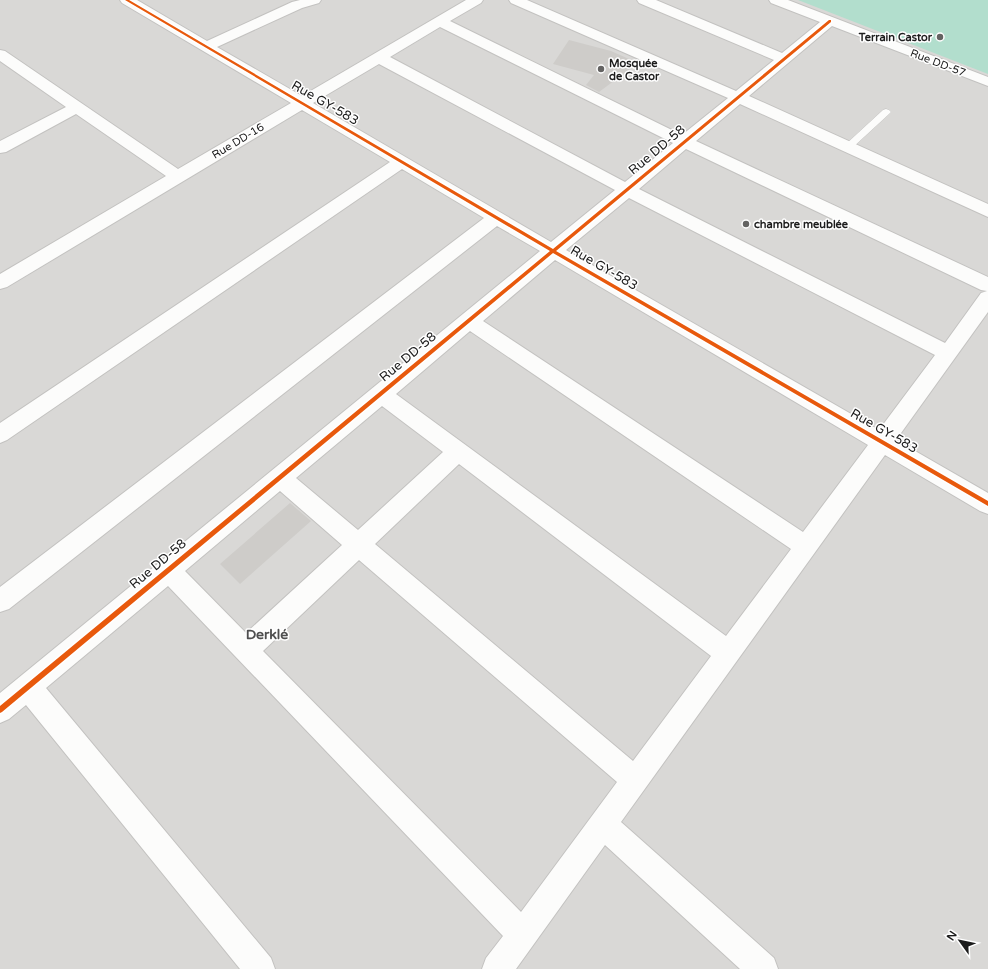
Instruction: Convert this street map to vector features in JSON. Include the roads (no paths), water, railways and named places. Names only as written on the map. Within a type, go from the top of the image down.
[{"type":"street","name":"Rue GY-583","points":[[127,0],[496,218],[988,504]]},
{"type":"street","points":[[206,47],[295,3],[314,0]]},
{"type":"street","name":"Rue DD-16","points":[[0,282],[476,0]]},
{"type":"street","points":[[516,0],[738,96],[988,211]]},
{"type":"street","points":[[644,0],[784,58]]},
{"type":"street","name":"Rue DD-57","points":[[776,0],[988,82]]},
{"type":"street","name":"Rue DD-58","points":[[0,710],[830,21]]},
{"type":"street","points":[[440,22],[684,142],[988,285]]},
{"type":"street","points":[[0,55],[178,177]]},
{"type":"street","points":[[380,58],[627,190],[948,353]]},
{"type":"street","points":[[0,148],[77,107]]},
{"type":"street","points":[[0,434],[402,162]]},
{"type":"street","points":[[0,601],[496,218]]},
{"type":"street","points":[[497,969],[988,298]]},
{"type":"street","points":[[469,321],[806,547]]},
{"type":"street","points":[[381,394],[728,653]]},
{"type":"street","points":[[246,650],[458,452]]},
{"type":"street","points":[[280,478],[635,780]]},
{"type":"street","points":[[168,570],[522,935]]},
{"type":"street","points":[[28,687],[260,969]]},
{"type":"street","points":[[604,824],[763,969]]},
{"type":"lane","points":[[848,147],[886,112]]},
{"type":"place","name":"Terrain Castor","points":[[940,37]]},
{"type":"place","name":"Mosquée de Castor","points":[[601,69]]},
{"type":"place","name":"chambre meublée","points":[[746,224]]},
{"type":"district","name":"Derklé","points":[[267,634]]}]
